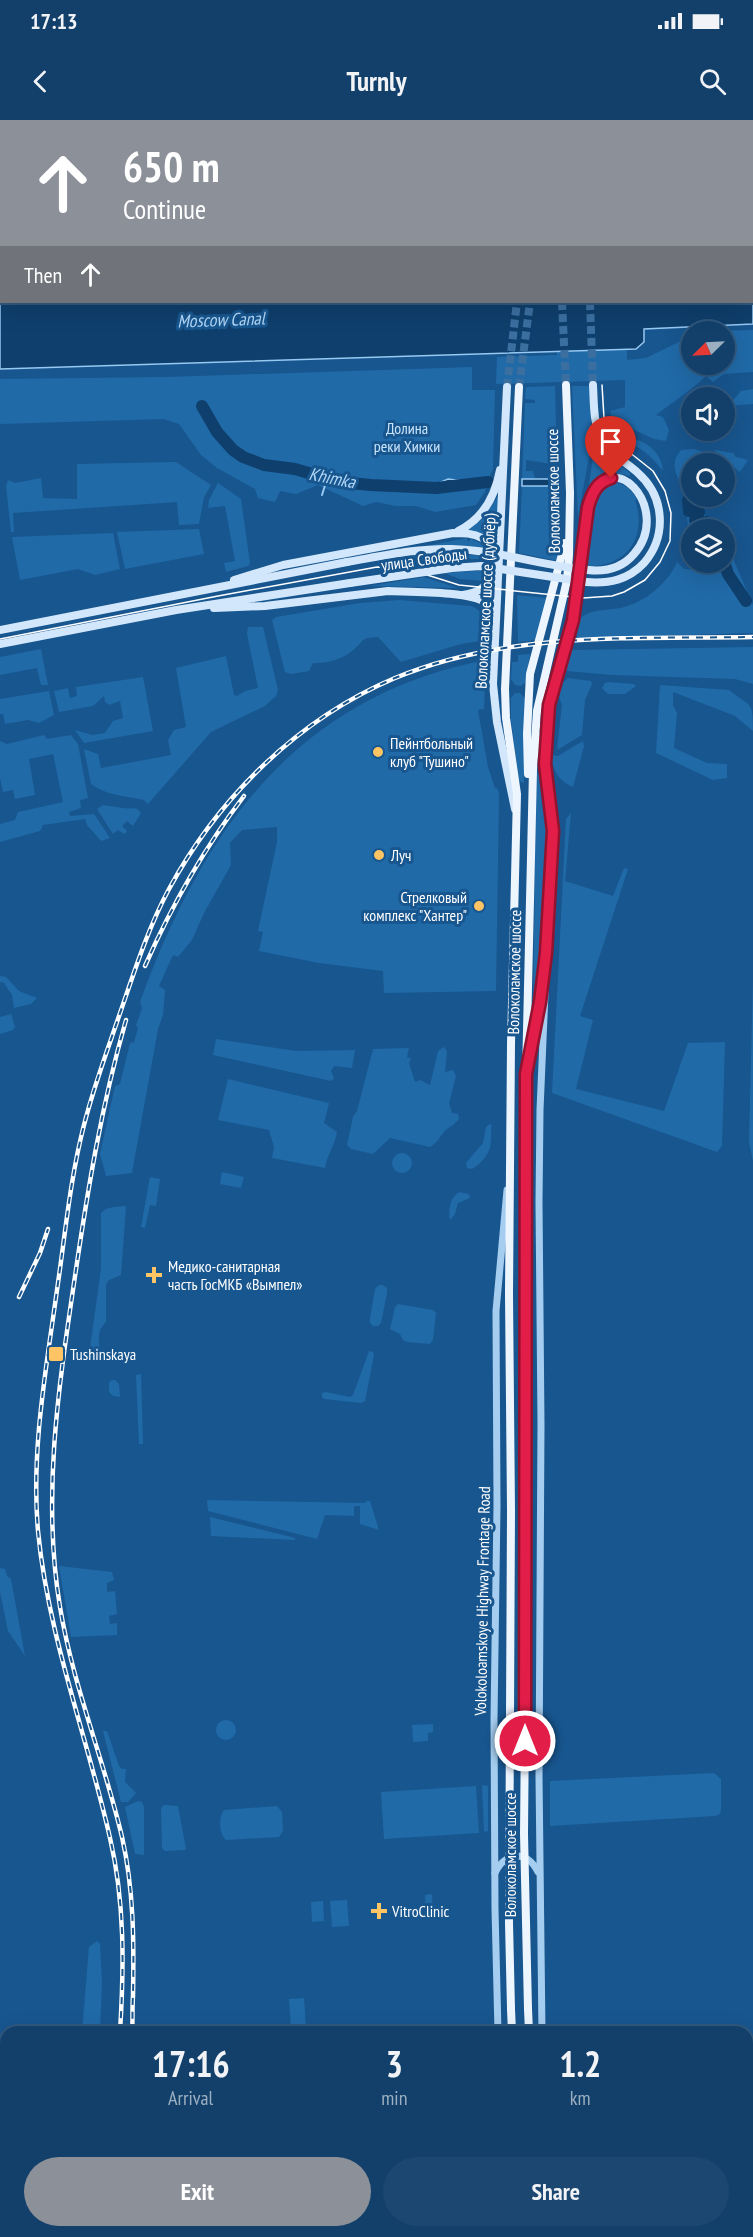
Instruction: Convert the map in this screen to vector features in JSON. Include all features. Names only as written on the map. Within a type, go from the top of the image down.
[{"type":"main road","name":"Волоколамское шоссе","points":[[529,2026],[524,1845],[527,1510],[526,1074],[531,817],[536,729],[542,688],[567,580],[570,524],[566,385]]},
{"type":"main road","name":"улица Свободы","points":[[0,644],[194,607],[452,568],[481,566],[602,584],[628,576],[640,567],[655,547],[660,533],[661,516],[656,499],[647,483],[612,453],[602,440],[595,420],[593,385]]},
{"type":"main road","name":"Волоколамское шоссе (дублёр)","points":[[507,387],[498,609],[495,633],[494,705],[516,815]]},
{"type":"main road","name":"Волоколамское шоссе","points":[[512,2026],[509,1902],[512,1511],[509,1294],[517,794],[506,718],[505,689],[519,387]]},
{"type":"main road","points":[[453,533],[471,523],[489,503],[496,489],[505,446]]},
{"type":"main road","name":"улица Свободы","points":[[0,630],[413,551],[453,549],[482,551],[588,570],[604,570],[618,566],[633,556],[641,544],[646,526],[645,506],[641,496],[629,482],[616,477],[607,479],[598,485],[591,495],[588,507],[582,557],[573,620],[549,705],[545,764]]},
{"type":"main road","points":[[531,817],[527,742],[530,675],[570,524]]},
{"type":"main road","points":[[213,588],[283,565],[453,533],[465,533],[482,538],[493,560],[487,584],[476,592],[463,595]]},
{"type":"main road","points":[[194,607],[265,606],[388,591],[463,595],[478,598],[489,607],[495,633]]},
{"type":"main road","points":[[526,1074],[540,1002],[546,953],[553,831],[545,764]]},
{"type":"street","points":[[536,729],[545,764]]},
{"type":"street","points":[[542,2026],[539,1874],[542,1424],[540,1130],[546,953]]},
{"type":"street","name":"Volokoloamskoye Highway Frontage Road","points":[[498,2026],[494,1719],[497,1506],[496,1311],[503,1215],[510,1171]]},
{"type":"street","points":[[495,1874],[504,1860],[518,1856],[532,1862],[539,1874]]},
{"type":"green space","points":[[735,330],[753,330],[753,372],[735,373]]},
{"type":"green space","points":[[681,341],[681,375],[723,375],[713,382],[706,376],[694,387],[681,387],[681,397],[656,415],[663,417],[669,430],[666,441],[654,439],[612,420],[610,411],[625,407],[625,380],[496,384],[497,357],[627,349],[627,360],[646,358]]},
{"type":"green space","name":"Долина реки Химки","points":[[472,367],[472,390],[495,390],[493,469],[485,492],[476,505],[435,512],[416,506],[396,506],[376,502],[363,506],[318,485],[296,494],[280,491],[275,502],[258,498],[255,489],[217,468],[201,455],[179,424],[164,419],[0,424],[0,379],[168,377]]},
{"type":"green space","points":[[555,386],[557,465],[526,460],[526,471],[533,471],[535,479],[522,479],[525,403],[535,403],[535,400],[525,399],[526,387]]},
{"type":"green space","points":[[572,386],[591,386],[591,446],[578,517]]},
{"type":"green space","points":[[753,389],[753,404],[735,405],[735,398],[741,391]]},
{"type":"green space","points":[[596,435],[607,452],[631,474],[629,476],[611,474],[606,476],[596,482],[588,492]]},
{"type":"green space","points":[[623,437],[650,446],[659,457],[663,471],[645,452],[621,441]]},
{"type":"green space","points":[[694,449],[703,452],[681,453],[681,476],[678,479],[675,461],[681,450]]},
{"type":"green space","points":[[714,450],[733,453],[718,453]]},
{"type":"green space","points":[[735,456],[748,460],[740,472],[735,468]]},
{"type":"green space","points":[[176,462],[211,485],[204,497],[199,524],[179,525],[177,502],[13,513],[14,532],[11,532],[6,486],[8,480],[15,483],[41,478],[43,498],[77,499],[77,464]]},
{"type":"green space","points":[[551,482],[561,489],[561,540],[558,561],[519,553],[522,486],[549,486]]},
{"type":"green space","points":[[611,482],[626,487],[637,499],[635,500],[638,514],[636,538],[623,556],[612,562],[586,566],[594,497]]},
{"type":"green space","points":[[218,483],[241,499],[250,563],[248,566],[226,572],[224,563],[235,561],[225,506],[208,508],[209,500]]},
{"type":"green space","points":[[500,496],[498,550],[494,550],[467,530],[482,519]]},
{"type":"green space","points":[[686,507],[698,507],[709,519],[687,519]]},
{"type":"green space","points":[[199,529],[204,554],[125,569],[117,532]]},
{"type":"green space","points":[[113,533],[120,569],[95,575],[78,569],[20,580],[12,537]]},
{"type":"green space","points":[[467,538],[468,542],[471,539],[480,543],[484,548],[457,545],[426,546]]},
{"type":"green space","points":[[432,553],[489,556],[488,559],[454,559],[418,565],[385,560]]},
{"type":"green space","points":[[677,562],[681,566],[681,573],[735,573],[735,563],[753,605],[753,633],[577,638],[578,622],[583,616],[588,613],[624,607],[648,596],[668,577]]},
{"type":"green space","points":[[488,570],[484,581],[460,579],[444,573]]},
{"type":"green space","points":[[424,577],[458,588],[370,586]]},
{"type":"green space","points":[[517,595],[548,598],[536,640],[518,642]]},
{"type":"green space","points":[[399,600],[471,606],[481,612],[485,620],[486,640],[461,644],[401,662],[378,637],[367,638],[341,658],[313,663],[309,671],[291,674],[285,672],[272,620],[276,617],[360,603]]},
{"type":"green space","points":[[248,627],[263,627],[278,690],[276,696],[265,706],[211,732],[148,804],[144,800],[117,795],[91,784],[84,749],[98,754],[101,768],[171,755],[168,740],[174,730],[186,727],[176,668],[226,656],[234,695],[258,688],[247,634]]},
{"type":"green space","points":[[753,647],[753,684],[735,679],[612,675],[566,671],[571,650]]},
{"type":"green space","points":[[41,649],[48,685],[41,685],[37,668],[0,675],[0,657]]},
{"type":"green space","points":[[530,654],[526,682],[521,686],[515,685],[511,679],[512,662],[518,662],[518,655]]},
{"type":"green space","name":"Луч","points":[[486,660],[484,709],[478,710],[488,767],[499,796],[496,991],[384,993],[383,971],[319,963],[259,951],[263,932],[258,931],[277,842],[277,827],[242,830],[230,843],[231,865],[204,913],[192,940],[178,957],[173,955],[159,986],[165,990],[163,1015],[158,1029],[132,1173],[106,1176],[100,1154],[115,1086],[120,1084],[130,1043],[134,1042],[138,1028],[136,1025],[142,1008],[140,1002],[165,940],[194,881],[227,828],[265,780],[310,739],[361,705],[419,678]]},
{"type":"green space","points":[[143,677],[153,731],[84,743],[75,730],[92,735],[105,733],[113,721],[123,718],[120,701],[109,705],[105,702],[104,696],[93,706],[59,712],[54,691],[68,688],[70,698],[77,696],[76,687]]},
{"type":"green space","points":[[568,678],[591,681],[592,684],[585,700],[582,735],[557,750],[562,705],[559,697],[561,684]]},
{"type":"green space","points":[[608,682],[636,686],[625,694],[608,694],[602,688]]},
{"type":"green space","points":[[660,685],[729,690],[749,705],[753,731],[735,716],[673,692],[673,705],[677,713],[674,748],[707,763],[727,764],[727,778],[713,780],[656,753]]},
{"type":"green space","points":[[49,691],[54,715],[39,723],[28,720],[5,724],[3,714],[0,714],[0,699]]},
{"type":"green space","points":[[515,693],[520,693],[526,699],[524,783],[519,781],[511,720],[511,698]]},
{"type":"green space","points":[[44,735],[47,739],[71,735],[78,744],[88,798],[80,800],[81,808],[69,812],[70,816],[94,814],[110,838],[101,841],[87,825],[85,819],[43,825],[40,831],[0,842],[0,824],[15,820],[18,812],[63,802],[53,754],[29,759],[35,795],[15,799],[13,790],[3,792],[0,778],[0,741],[7,744]]},
{"type":"green space","points":[[583,741],[584,746],[573,787],[557,774],[552,755],[558,756]]},
{"type":"green space","points":[[536,767],[543,789],[548,836],[540,986],[533,1018]]},
{"type":"green space","points":[[103,805],[136,808],[141,813],[133,826],[127,821],[122,826],[127,831],[124,834],[118,830],[113,834],[97,809]]},
{"type":"green space","points":[[571,813],[565,881],[613,896],[624,868],[628,869],[580,1016],[593,1020],[576,1089],[664,1111],[688,1043],[725,1042],[722,1146],[717,1152],[552,1093],[566,819]]},
{"type":"green space","points":[[0,976],[6,977],[19,991],[37,998],[31,1004],[14,1008],[12,995],[4,983],[0,982]]},
{"type":"green space","points":[[753,979],[753,1161],[749,1142]]},
{"type":"green space","points":[[11,1014],[15,1027],[13,1030],[0,1034],[0,1017]]},
{"type":"green space","points":[[216,1039],[296,1051],[355,1050],[352,1068],[334,1066],[331,1071],[334,1078],[331,1081],[213,1055]]},
{"type":"green space","points":[[444,1047],[447,1051],[445,1072],[453,1070],[456,1076],[449,1103],[452,1113],[458,1114],[459,1119],[430,1147],[390,1138],[373,1154],[351,1149],[347,1145],[353,1117],[357,1111],[373,1049],[409,1048],[407,1057],[411,1059],[409,1063],[415,1082],[420,1080],[430,1085],[438,1051]]},
{"type":"green space","points":[[228,1079],[329,1103],[324,1123],[337,1132],[325,1168],[272,1158],[274,1147],[269,1130],[218,1120]]},
{"type":"green space","points":[[492,1125],[491,1145],[488,1153],[476,1167],[467,1168],[466,1163],[483,1143],[486,1127]]},
{"type":"green space","points":[[402,1153],[409,1156],[412,1163],[409,1170],[402,1173],[395,1170],[392,1163],[395,1156]]},
{"type":"green space","points":[[222,1172],[244,1177],[241,1188],[220,1184]]},
{"type":"green space","points":[[150,1177],[160,1179],[156,1206],[150,1205],[145,1228],[141,1227]]},
{"type":"green space","points":[[459,1192],[469,1194],[470,1198],[458,1203],[455,1214],[450,1220],[450,1205]]},
{"type":"green space","points":[[126,1206],[121,1275],[109,1280],[106,1284],[106,1322],[99,1332],[100,1352],[94,1353],[90,1348],[101,1269],[101,1213],[109,1208]]},
{"type":"green space","points":[[379,1285],[387,1288],[387,1293],[381,1323],[373,1326],[370,1318],[375,1289]]},
{"type":"green space","points":[[398,1304],[433,1310],[436,1313],[433,1340],[430,1344],[407,1342],[400,1334],[390,1329],[395,1307]]},
{"type":"green space","points":[[369,1351],[374,1355],[365,1401],[361,1403],[324,1399],[322,1393],[326,1392],[350,1397],[353,1395]]},
{"type":"green space","points":[[141,1374],[143,1444],[139,1444],[136,1375]]},
{"type":"green space","points":[[112,1380],[119,1384],[120,1397],[113,1396],[109,1392],[109,1383]]},
{"type":"green space","points":[[207,1500],[365,1503],[370,1501],[379,1530],[360,1524],[360,1506],[354,1506],[354,1516],[325,1515],[317,1539],[208,1511]]},
{"type":"green space","points":[[210,1517],[295,1538],[295,1540],[211,1536]]},
{"type":"green space","points":[[59,1566],[112,1572],[114,1580],[107,1583],[107,1592],[115,1591],[117,1614],[109,1616],[110,1624],[117,1623],[117,1635],[71,1637]]},
{"type":"green space","points":[[0,1568],[5,1569],[7,1576],[11,1579],[25,1656],[8,1631],[0,1592]]},
{"type":"green space","points":[[222,1720],[230,1720],[236,1726],[236,1734],[230,1740],[222,1740],[216,1734],[216,1726]]},
{"type":"green space","points":[[433,1724],[433,1732],[428,1733],[428,1741],[413,1742],[412,1725]]},
{"type":"green space","points":[[103,1731],[107,1731],[119,1766],[126,1769],[125,1782],[136,1793],[128,1802],[121,1802]]},
{"type":"green space","points":[[714,1773],[721,1779],[721,1810],[720,1814],[715,1816],[550,1826],[550,1781]]},
{"type":"green space","points":[[482,1785],[488,1786],[488,1831],[484,1832]]},
{"type":"green space","points":[[476,1786],[479,1833],[384,1839],[381,1792]]},
{"type":"green space","points":[[138,1801],[142,1802],[144,1807],[144,1855],[135,1854],[125,1807]]},
{"type":"green space","points":[[164,1805],[178,1806],[186,1849],[184,1850],[165,1851],[162,1848],[161,1808]]},
{"type":"green space","points":[[277,1806],[282,1812],[283,1831],[279,1837],[226,1840],[224,1837],[220,1821],[224,1810]]},
{"type":"green space","points":[[432,1894],[433,1916],[426,1916],[425,1895]]},
{"type":"green space","points":[[347,1900],[349,1926],[332,1927],[330,1901]]},
{"type":"green space","points":[[323,1901],[324,1921],[312,1922],[311,1902]]},
{"type":"green space","points":[[97,1941],[100,1944],[102,1982],[100,2026],[82,2026],[89,1947]]},
{"type":"green space","points":[[304,1998],[306,2026],[291,2026],[289,1999]]},
{"type":"water","name":"Moscow Canal","points":[[0,303],[753,303],[753,324],[735,325],[735,321],[681,321],[681,327],[644,329],[644,342],[636,349],[0,369]]},
{"type":"water","points":[[448,479],[469,482],[470,485],[454,491],[427,492],[427,484],[439,483]]},
{"type":"water","points":[[522,479],[550,479],[549,486],[522,486]]},
{"type":"waterway","name":"Khimka","points":[[202,406],[217,432],[233,450],[243,457],[264,465],[295,469],[339,482],[371,485],[436,488],[488,482]]},
{"type":"waterway","points":[[322,495],[327,479]]},
{"type":"waterway","name":"Khimka","points":[[689,507],[689,511],[699,512],[696,519]]},
{"type":"waterway","name":"Khimka","points":[[728,573],[746,601]]},
{"type":"tunnel","points":[[507,387],[517,303]]},
{"type":"tunnel","points":[[519,387],[530,303]]},
{"type":"tunnel","points":[[562,303],[566,385]]},
{"type":"tunnel","points":[[590,303],[593,385]]},
{"type":"tram line","points":[[0,639],[377,567],[405,568],[459,585],[583,598],[612,596],[624,592],[645,580],[660,562],[670,541],[671,513],[665,491],[653,471],[619,444],[611,433],[604,418],[602,385]]},
{"type":"railway","points":[[120,2026],[122,1935],[115,1862],[101,1800],[50,1609],[38,1531],[36,1470],[44,1380],[79,1145],[100,1072],[154,921],[189,855],[237,793],[264,764],[294,739],[326,715],[359,695],[395,678],[438,663],[482,652],[526,645],[617,638],[753,637]]},
{"type":"railway","points":[[145,966],[190,878],[244,796]]},
{"type":"railway","points":[[126,1020],[109,1085],[96,1151],[68,1324],[54,1445],[52,1526],[60,1607],[66,1636],[115,1808],[126,1857],[133,1936],[132,2026]]},
{"type":"railway","points":[[19,1297],[40,1253],[48,1229]]},
{"type":"place","name":"Пейнтбольный клуб \"Тушино\"","points":[[378,752]]},
{"type":"place","name":"Луч","points":[[379,855]]},
{"type":"place","name":"Стрелковый комплекс \"Хантер\"","points":[[479,906]]},
{"type":"place","name":"Медико-санитарная часть ГосМКБ «Вымпел»","points":[[154,1275]]},
{"type":"place","name":"Tushinskaya","points":[[56,1354]]},
{"type":"place","name":"VitroClinic","points":[[379,1911]]},
{"type":"route","points":[[525,1741],[526,1074],[540,1002],[546,953],[553,831],[545,754],[549,705],[573,620],[588,507],[591,495],[598,485],[611,478]]}]
